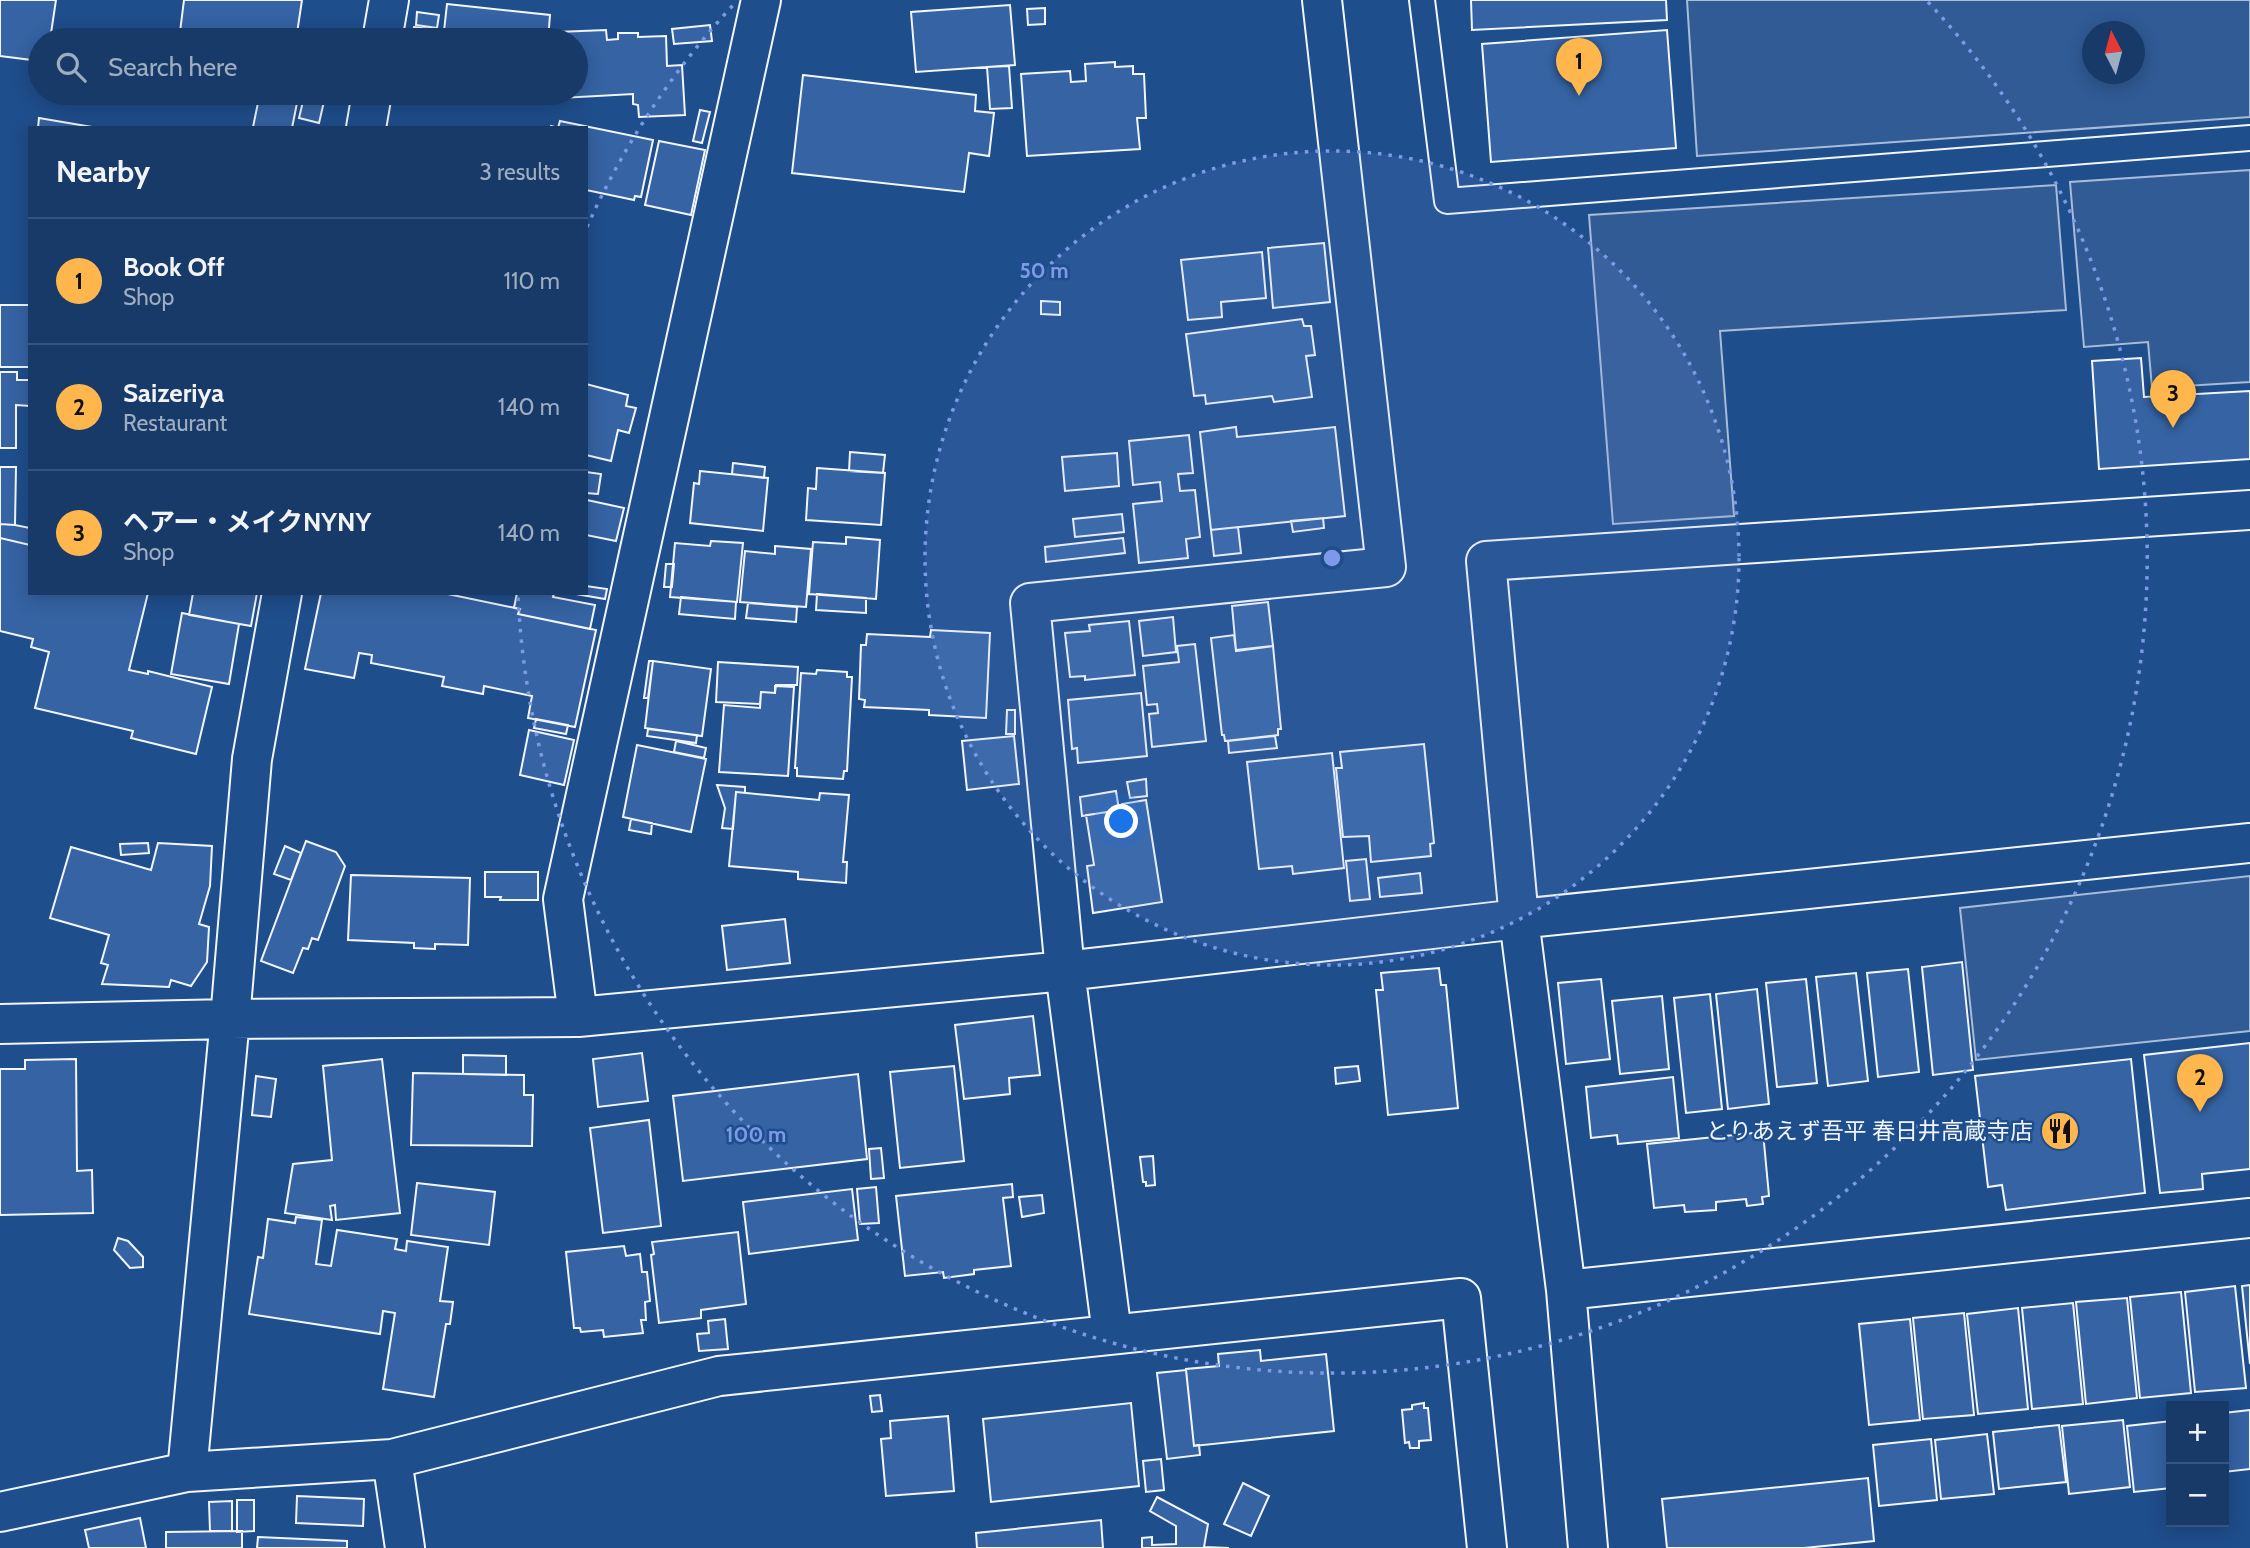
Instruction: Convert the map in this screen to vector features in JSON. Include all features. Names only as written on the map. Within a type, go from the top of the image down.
[{"type":"street","points":[[384,28],[389,0]]},
{"type":"street","points":[[578,1017],[563,899],[760,0]]},
{"type":"street","points":[[1112,1334],[1065,971],[1030,603],[1386,567],[1322,0]]},
{"type":"street","points":[[366,126],[370,105]]},
{"type":"street","points":[[1588,1548],[1566,1290],[1519,919],[1486,561],[2250,510]]},
{"type":"street","points":[[187,1472],[252,759],[282,595]]},
{"type":"street","points":[[0,1024],[230,1019],[578,1017],[1065,971],[1519,919],[2250,843]]},
{"type":"street","points":[[1566,1290],[2250,1219]]},
{"type":"street","points":[[0,1512],[187,1472],[392,1459],[719,1376],[1461,1298],[1487,1548]]},
{"type":"street","points":[[392,1459],[405,1548]]},
{"type":"lane","points":[[1422,0],[1447,201],[2250,138]]},
{"type":"shaded area","points":[[1687,0],[2250,0],[2250,117],[1697,156]]},
{"type":"shaded area","points":[[2250,170],[2250,382],[2152,388],[2148,342],[2084,347],[2070,182]]},
{"type":"shaded area","points":[[2056,185],[2066,310],[1720,331],[1734,516],[1613,524],[1589,215]]},
{"type":"shaded area","points":[[2250,876],[2250,1031],[1976,1060],[1960,908]]},
{"type":"building","points":[[0,0],[56,0],[52,28],[28,28],[28,60],[0,56]]},
{"type":"building","points":[[184,0],[302,0],[298,28],[180,28]]},
{"type":"building","points":[[1471,0],[1666,0],[1667,20],[1472,30]]},
{"type":"building","points":[[447,4],[550,15],[549,28],[444,28]]},
{"type":"building","points":[[1010,5],[1015,65],[916,72],[911,12]]},
{"type":"building","points":[[1045,8],[1045,24],[1028,25],[1027,9]]},
{"type":"building","points":[[417,12],[439,15],[437,28],[416,25]]},
{"type":"building","points":[[710,25],[712,41],[674,44],[672,29]]},
{"type":"building","points":[[606,30],[607,40],[618,39],[618,33],[638,33],[638,37],[666,36],[667,66],[682,65],[685,115],[639,117],[638,105],[633,104],[633,94],[588,96],[588,31]]},
{"type":"building","points":[[1667,30],[1676,148],[1491,162],[1482,44]]},
{"type":"building","points":[[1115,62],[1115,67],[1133,66],[1133,74],[1144,74],[1146,118],[1137,118],[1140,149],[1027,156],[1021,74],[1070,71],[1071,82],[1086,81],[1085,64]]},
{"type":"building","points":[[1009,66],[1012,108],[990,109],[987,67]]},
{"type":"building","points":[[803,75],[976,95],[975,111],[994,113],[989,156],[969,153],[964,192],[792,173]]},
{"type":"building","points":[[258,105],[297,105],[292,126],[253,126]]},
{"type":"building","points":[[302,105],[323,105],[319,123],[299,118]]},
{"type":"building","points":[[700,110],[710,112],[702,143],[693,141]]},
{"type":"building","points":[[39,118],[86,126],[38,126]]},
{"type":"building","points":[[560,121],[584,126],[559,126]]},
{"type":"building","points":[[588,127],[653,140],[641,197],[635,196],[634,200],[588,190]]},
{"type":"building","points":[[659,141],[705,150],[691,215],[645,205]]},
{"type":"building","points":[[1324,243],[1330,302],[1273,308],[1268,248]]},
{"type":"building","points":[[1262,252],[1266,298],[1221,302],[1222,317],[1188,320],[1181,260]]},
{"type":"building","points":[[1041,301],[1060,302],[1060,315],[1041,314]]},
{"type":"building","points":[[0,305],[28,305],[28,367],[0,367]]},
{"type":"building","points":[[1302,319],[1304,326],[1311,326],[1315,355],[1306,356],[1312,397],[1274,402],[1272,396],[1206,404],[1205,395],[1194,396],[1186,334]]},
{"type":"building","points":[[2141,358],[2144,397],[2250,391],[2250,459],[2099,469],[2092,361]]},
{"type":"building","points":[[0,372],[17,372],[17,380],[28,380],[28,406],[16,405],[16,448],[0,448]]},
{"type":"building","points":[[588,385],[628,395],[626,406],[636,408],[629,433],[618,430],[611,461],[588,455]]},
{"type":"building","points":[[1236,427],[1237,437],[1335,427],[1345,516],[1211,530],[1200,432]]},
{"type":"building","points":[[1189,435],[1193,473],[1178,474],[1180,491],[1195,490],[1200,537],[1186,539],[1188,558],[1139,563],[1133,504],[1162,501],[1160,482],[1133,485],[1129,441]]},
{"type":"building","points":[[850,452],[885,455],[883,473],[849,471]]},
{"type":"building","points":[[1117,453],[1119,486],[1065,491],[1062,457]]},
{"type":"building","points":[[733,463],[765,467],[764,478],[732,474]]},
{"type":"building","points":[[0,467],[16,467],[15,525],[0,524]]},
{"type":"building","points":[[817,468],[885,473],[881,525],[806,520],[808,488],[816,489]]},
{"type":"building","points":[[700,471],[768,478],[763,531],[690,523],[694,483],[699,484]]},
{"type":"building","points":[[588,472],[601,474],[598,494],[588,493]]},
{"type":"building","points":[[588,500],[624,508],[616,541],[588,535]]},
{"type":"building","points":[[1122,514],[1124,532],[1075,537],[1073,519]]},
{"type":"building","points":[[1323,518],[1324,528],[1293,532],[1291,521]]},
{"type":"building","points":[[0,524],[28,528],[28,545],[0,538]]},
{"type":"building","points":[[1238,527],[1241,553],[1214,556],[1211,530]]},
{"type":"building","points":[[846,537],[880,540],[876,599],[809,594],[813,542],[846,544]]},
{"type":"building","points":[[0,538],[28,545],[28,595],[148,595],[129,670],[148,674],[148,671],[212,687],[196,754],[131,738],[133,731],[35,708],[49,652],[31,647],[33,639],[0,631]]},
{"type":"building","points":[[1123,538],[1125,553],[1046,562],[1045,547]]},
{"type":"building","points":[[711,541],[743,543],[737,602],[670,597],[675,543],[710,546]]},
{"type":"building","points":[[775,546],[811,549],[806,607],[740,602],[745,551],[775,554]]},
{"type":"building","points":[[666,564],[674,564],[672,587],[664,587]]},
{"type":"building","points":[[588,586],[607,589],[605,599],[582,595],[588,595]]},
{"type":"building","points":[[817,594],[866,598],[866,613],[816,610]]},
{"type":"building","points":[[193,595],[257,595],[251,626],[189,615]]},
{"type":"building","points":[[321,595],[453,595],[520,609],[518,614],[596,630],[575,727],[528,718],[532,696],[484,686],[483,694],[442,686],[444,677],[371,663],[372,655],[359,653],[354,678],[305,669]]},
{"type":"building","points":[[517,595],[554,595],[595,605],[590,629],[518,614],[520,609],[514,608]]},
{"type":"building","points":[[681,597],[736,602],[735,619],[679,614]]},
{"type":"building","points":[[1268,602],[1273,646],[1236,650],[1232,606]]},
{"type":"building","points":[[748,603],[797,607],[796,622],[746,618]]},
{"type":"building","points":[[182,613],[239,624],[229,684],[171,674]]},
{"type":"building","points":[[1173,617],[1176,652],[1143,656],[1139,621]]},
{"type":"building","points":[[1129,621],[1135,675],[1085,680],[1085,676],[1070,677],[1065,633],[1090,631],[1089,625]]},
{"type":"building","points":[[931,630],[990,633],[986,718],[929,715],[929,710],[864,707],[865,700],[859,699],[861,645],[866,645],[867,634],[930,637]]},
{"type":"building","points":[[1234,635],[1236,651],[1273,646],[1281,729],[1278,729],[1278,735],[1225,741],[1222,735],[1211,638]]},
{"type":"building","points":[[1195,644],[1206,741],[1152,747],[1149,714],[1158,713],[1157,704],[1147,705],[1143,666],[1179,662],[1177,646]]},
{"type":"building","points":[[649,661],[653,661],[648,698],[644,698]]},
{"type":"building","points":[[653,661],[711,669],[702,736],[645,728]]},
{"type":"building","points":[[718,662],[798,667],[797,685],[776,685],[775,693],[761,692],[760,704],[716,702]]},
{"type":"building","points":[[817,670],[847,672],[847,677],[852,677],[847,771],[844,771],[843,779],[797,776],[795,768],[801,673],[816,674]]},
{"type":"building","points":[[775,686],[794,687],[788,776],[719,772],[724,705],[760,708],[761,692],[775,693]]},
{"type":"building","points":[[1141,693],[1147,756],[1078,763],[1077,748],[1072,749],[1068,700]]},
{"type":"building","points":[[1007,710],[1015,710],[1015,734],[1006,734]]},
{"type":"building","points":[[536,719],[568,725],[566,734],[534,728]]},
{"type":"building","points":[[648,729],[697,735],[696,743],[647,736]]},
{"type":"building","points":[[529,730],[574,740],[564,785],[520,775]]},
{"type":"building","points":[[1014,736],[1019,784],[967,790],[962,741]]},
{"type":"building","points":[[1275,736],[1277,748],[1229,753],[1228,741]]},
{"type":"building","points":[[676,741],[706,748],[704,758],[674,752]]},
{"type":"building","points":[[1424,744],[1434,843],[1430,844],[1431,856],[1371,862],[1369,836],[1343,837],[1336,768],[1342,768],[1340,752]]},
{"type":"building","points":[[637,745],[706,759],[691,832],[623,817]]},
{"type":"building","points":[[1332,753],[1344,868],[1293,874],[1292,866],[1259,869],[1247,762]]},
{"type":"building","points":[[1146,779],[1147,796],[1130,798],[1127,782]]},
{"type":"building","points":[[717,785],[745,787],[745,793],[736,792],[733,829],[722,828],[725,808]]},
{"type":"building","points":[[1116,791],[1119,810],[1082,816],[1080,797]]},
{"type":"building","points":[[736,792],[819,800],[820,793],[849,795],[843,862],[847,862],[846,883],[798,879],[798,872],[729,866]]},
{"type":"building","points":[[1146,800],[1162,902],[1093,913],[1087,866],[1094,865],[1086,815],[1123,810],[1122,804]]},
{"type":"building","points":[[631,819],[652,823],[651,834],[629,830]]},
{"type":"building","points":[[306,841],[336,852],[345,866],[318,940],[312,938],[308,949],[303,948],[293,973],[261,961]]},
{"type":"building","points":[[148,843],[149,853],[121,855],[120,844]]},
{"type":"building","points":[[158,843],[212,846],[210,886],[199,924],[209,927],[207,962],[191,986],[171,980],[169,987],[102,984],[108,965],[101,963],[109,935],[50,918],[71,847],[151,870]]},
{"type":"building","points":[[285,846],[301,853],[291,880],[274,874]]},
{"type":"building","points":[[1366,859],[1370,899],[1350,901],[1346,861]]},
{"type":"building","points":[[485,872],[538,872],[538,900],[500,900],[501,897],[485,897]]},
{"type":"building","points":[[1420,873],[1422,893],[1380,897],[1378,878]]},
{"type":"building","points":[[351,875],[470,878],[468,945],[435,944],[435,949],[414,948],[414,943],[348,940]]},
{"type":"building","points":[[785,919],[790,963],[727,970],[722,926]]},
{"type":"building","points":[[1962,962],[1973,1070],[1933,1075],[1922,967]]},
{"type":"building","points":[[1439,968],[1441,985],[1446,985],[1458,1108],[1388,1115],[1376,990],[1383,990],[1381,973]]},
{"type":"building","points":[[1908,969],[1919,1072],[1878,1077],[1867,973]]},
{"type":"building","points":[[1856,973],[1868,1081],[1828,1086],[1816,977]]},
{"type":"building","points":[[1601,979],[1610,1059],[1566,1064],[1558,983]]},
{"type":"building","points":[[1806,979],[1817,1083],[1777,1087],[1766,983]]},
{"type":"building","points":[[1757,989],[1769,1104],[1728,1109],[1716,994]]},
{"type":"building","points":[[1710,994],[1722,1109],[1686,1113],[1674,998]]},
{"type":"building","points":[[1662,996],[1669,1069],[1620,1074],[1612,1001]]},
{"type":"building","points":[[1033,1016],[1040,1075],[1009,1078],[1010,1094],[964,1099],[955,1025]]},
{"type":"building","points":[[2250,1043],[2250,1169],[2202,1174],[2203,1189],[2160,1193],[2144,1055]]},
{"type":"building","points":[[642,1053],[648,1101],[598,1107],[593,1059]]},
{"type":"building","points":[[463,1055],[506,1056],[506,1075],[463,1074]]},
{"type":"building","points":[[76,1059],[77,1171],[92,1170],[93,1213],[0,1215],[0,1069],[25,1069],[25,1060]]},
{"type":"building","points":[[382,1059],[400,1213],[336,1220],[335,1205],[330,1206],[332,1220],[285,1213],[293,1164],[332,1160],[323,1066]]},
{"type":"building","name":"とりあえず吾平 春日井高蔵寺店","points":[[2131,1059],[2145,1193],[2006,1210],[2002,1185],[1988,1187],[1975,1076]]},
{"type":"building","points":[[954,1066],[964,1161],[900,1168],[890,1072]]},
{"type":"building","points":[[1358,1066],[1360,1081],[1336,1084],[1335,1068]]},
{"type":"building","points":[[413,1073],[524,1075],[524,1095],[533,1095],[532,1146],[411,1145]]},
{"type":"building","points":[[858,1074],[867,1159],[683,1181],[673,1096]]},
{"type":"building","points":[[256,1076],[276,1079],[271,1117],[252,1115]]},
{"type":"building","points":[[1673,1077],[1679,1138],[1618,1144],[1617,1135],[1591,1138],[1586,1087]]},
{"type":"building","points":[[649,1120],[661,1226],[603,1233],[590,1128]]},
{"type":"building","points":[[1763,1132],[1769,1196],[1762,1197],[1763,1204],[1747,1206],[1746,1199],[1716,1202],[1716,1210],[1685,1212],[1684,1205],[1654,1208],[1647,1144]]},
{"type":"building","points":[[881,1148],[884,1178],[871,1179],[869,1149]]},
{"type":"building","points":[[1153,1156],[1155,1185],[1146,1186],[1146,1182],[1143,1182],[1140,1157]]},
{"type":"building","points":[[417,1183],[495,1192],[489,1245],[411,1235]]},
{"type":"building","points":[[1012,1184],[1013,1197],[1003,1198],[1011,1266],[974,1270],[974,1274],[944,1278],[943,1272],[905,1276],[896,1196]]},
{"type":"building","points":[[876,1187],[879,1223],[860,1224],[857,1189]]},
{"type":"building","points":[[852,1189],[858,1240],[749,1254],[743,1202]]},
{"type":"building","points":[[1042,1195],[1044,1213],[1022,1217],[1019,1197]]},
{"type":"building","points":[[296,1217],[322,1220],[316,1264],[331,1266],[337,1230],[397,1239],[395,1249],[406,1251],[407,1241],[448,1247],[440,1301],[453,1302],[450,1324],[446,1324],[434,1397],[383,1389],[395,1313],[383,1311],[380,1334],[249,1314],[258,1257],[263,1258],[268,1219],[295,1223]]},
{"type":"building","points":[[738,1232],[746,1304],[701,1310],[701,1318],[659,1323],[651,1255],[654,1254],[652,1242]]},
{"type":"building","points":[[118,1238],[128,1241],[143,1257],[143,1267],[130,1268],[114,1250]]},
{"type":"building","points":[[624,1246],[626,1256],[640,1254],[642,1272],[647,1272],[650,1301],[645,1302],[646,1320],[641,1320],[643,1333],[604,1337],[603,1330],[581,1332],[580,1328],[574,1328],[566,1252]]},
{"type":"building","points":[[2250,1285],[2250,1364],[2242,1286]]},
{"type":"building","points":[[2235,1286],[2246,1388],[2195,1392],[2185,1292]]},
{"type":"building","points":[[2181,1292],[2191,1393],[2140,1398],[2130,1297]]},
{"type":"building","points":[[2127,1298],[2137,1398],[2086,1404],[2076,1302]]},
{"type":"building","points":[[2073,1303],[2083,1404],[2032,1409],[2022,1308]]},
{"type":"building","points":[[2018,1308],[2028,1409],[1978,1414],[1967,1314]]},
{"type":"building","points":[[1964,1313],[1974,1415],[1923,1419],[1913,1318]]},
{"type":"building","points":[[725,1319],[728,1349],[699,1351],[697,1334],[709,1333],[708,1321]]},
{"type":"building","points":[[1910,1319],[1920,1420],[1869,1425],[1859,1324]]},
{"type":"building","points":[[1260,1350],[1261,1361],[1326,1354],[1334,1431],[1194,1446],[1186,1369],[1219,1366],[1218,1354]]},
{"type":"building","points":[[1186,1370],[1194,1446],[1199,1445],[1200,1455],[1167,1459],[1157,1373]]},
{"type":"building","points":[[880,1395],[882,1411],[872,1412],[870,1396]]},
{"type":"building","points":[[1131,1403],[1139,1486],[991,1502],[983,1419]]},
{"type":"building","points":[[1424,1403],[1424,1408],[1428,1408],[1431,1440],[1419,1441],[1419,1448],[1410,1448],[1409,1442],[1405,1443],[1402,1410]]},
{"type":"building","points":[[2250,1410],[2250,1469],[2229,1471],[2229,1412]]},
{"type":"building","points":[[948,1416],[954,1491],[886,1496],[881,1439],[891,1438],[890,1421]]},
{"type":"building","points":[[2123,1420],[2130,1487],[2069,1494],[2062,1426]]},
{"type":"building","points":[[2166,1422],[2166,1489],[2134,1492],[2127,1426]]},
{"type":"building","points":[[2059,1425],[2066,1482],[1999,1489],[1993,1432]]},
{"type":"building","points":[[1987,1434],[1994,1494],[1941,1499],[1935,1440]]},
{"type":"building","points":[[1931,1439],[1937,1500],[1879,1506],[1873,1445]]},
{"type":"building","points":[[1161,1459],[1164,1490],[1146,1492],[1143,1461]]},
{"type":"building","points":[[1868,1478],[1874,1541],[1804,1548],[1667,1548],[1662,1499]]},
{"type":"building","points":[[1243,1483],[1269,1496],[1251,1536],[1224,1524]]},
{"type":"building","points":[[297,1496],[364,1499],[363,1526],[296,1523]]},
{"type":"building","points":[[1157,1497],[1208,1524],[1204,1547],[1229,1548],[1142,1548],[1142,1538],[1152,1537],[1152,1545],[1176,1544],[1176,1526],[1150,1511]]},
{"type":"building","points":[[237,1500],[254,1500],[254,1531],[237,1532]]},
{"type":"building","points":[[232,1501],[232,1531],[210,1531],[209,1502]]},
{"type":"building","points":[[140,1518],[146,1548],[89,1548],[85,1530]]},
{"type":"building","points":[[1101,1520],[1103,1548],[977,1548],[976,1533]]},
{"type":"building","points":[[242,1531],[242,1548],[166,1548],[166,1532]]},
{"type":"building","points":[[258,1537],[347,1541],[347,1548],[257,1548]]},
{"type":"place","name":"Book Off","points":[[1579,96]]},
{"type":"place","name":"ヘアー・メイクNYNY","points":[[2173,428]]},
{"type":"place","name":"Saizeriya","points":[[2200,1112]]},
{"type":"place","name":"とりあえず吾平 春日井高蔵寺店","points":[[2060,1131]]}]
